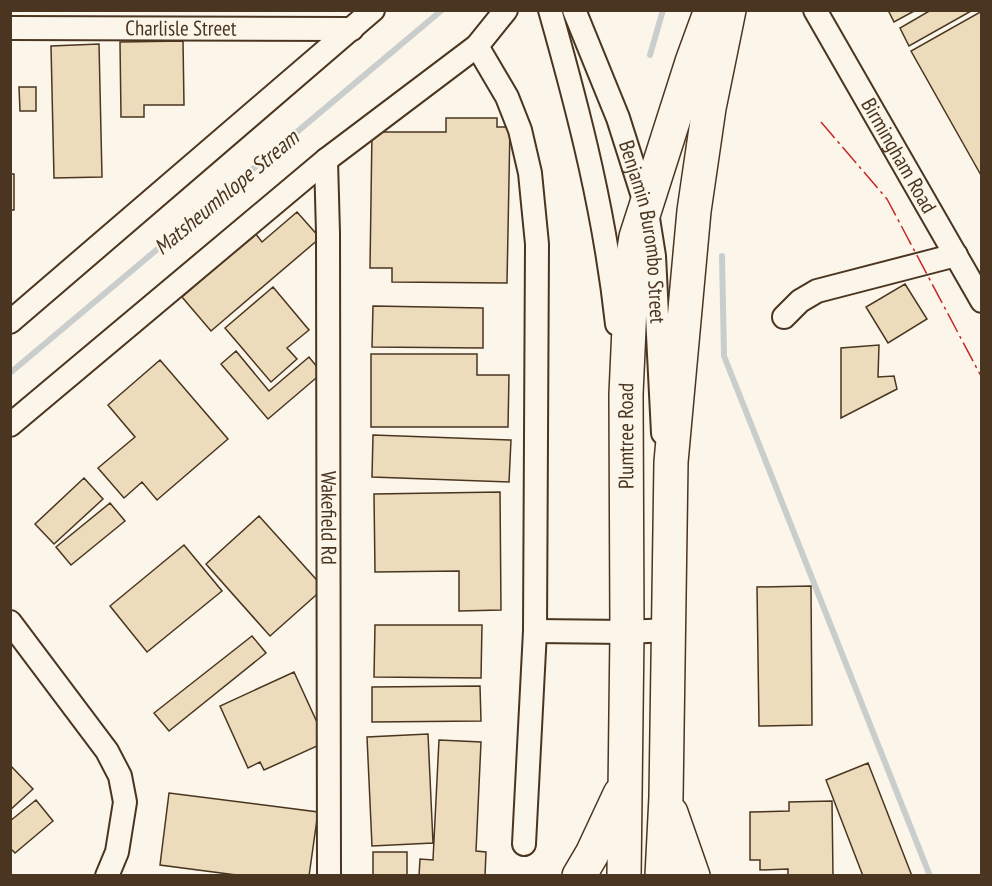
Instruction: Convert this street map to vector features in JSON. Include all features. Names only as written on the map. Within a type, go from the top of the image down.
[{"type":"highway","name":"Plumtree Road","points":[[624,876],[627,633],[626,394],[632,262],[636,237],[711,10]]},
{"type":"highway","points":[[662,876],[666,797],[670,462],[694,211],[709,108],[729,10]]},
{"type":"highway","points":[[579,876],[592,854],[626,781]]},
{"type":"highway","points":[[666,797],[693,876]]},
{"type":"street","points":[[10,322],[373,10]]},
{"type":"street","points":[[10,425],[326,160],[477,46],[506,10]]},
{"type":"street","name":"Benjamin Burombo Street","points":[[550,10],[574,91],[604,226],[626,394]]},
{"type":"street","name":"Benjamin Burombo Street","points":[[574,10],[618,118],[646,206],[654,256],[661,426],[670,462]]},
{"type":"street","name":"Birmingham Road","points":[[815,10],[981,300]]},
{"type":"street","name":"Charlisle Street","points":[[10,28],[352,29]]},
{"type":"street","points":[[477,46],[507,97],[520,130],[530,173],[537,244],[535,631],[524,844]]},
{"type":"street","name":"Wakefield Rd","points":[[326,160],[329,876]]},
{"type":"street","points":[[784,317],[800,301],[817,291],[956,255]]},
{"type":"street","points":[[10,622],[107,751],[120,776],[125,802],[117,852],[107,876]]},
{"type":"street","points":[[535,631],[627,633],[668,630]]},
{"type":"building","points":[[888,10],[916,10],[894,22]]},
{"type":"building","points":[[931,10],[973,10],[909,46],[900,28]]},
{"type":"building","points":[[982,11],[982,177],[911,51]]},
{"type":"building","points":[[183,41],[184,105],[144,105],[144,117],[121,117],[120,42]]},
{"type":"building","points":[[99,44],[102,177],[54,178],[51,46]]},
{"type":"building","points":[[19,87],[36,87],[36,111],[20,111]]},
{"type":"building","points":[[446,118],[497,118],[497,127],[510,127],[507,283],[392,282],[392,268],[370,268],[372,132],[446,132]]},
{"type":"building","points":[[10,174],[14,174],[14,210],[10,210]]},
{"type":"building","points":[[297,212],[320,238],[211,331],[182,297],[255,233],[262,242]]},
{"type":"building","points":[[905,284],[927,319],[888,343],[866,307]]},
{"type":"building","points":[[273,287],[309,330],[287,348],[297,359],[271,382],[225,328]]},
{"type":"building","points":[[373,306],[483,308],[483,348],[372,347]]},
{"type":"building","points":[[879,345],[878,377],[894,376],[897,389],[841,418],[841,348]]},
{"type":"building","points":[[236,351],[269,391],[309,357],[322,373],[268,419],[221,364]]},
{"type":"building","points":[[371,354],[477,354],[477,375],[509,375],[508,427],[371,427]]},
{"type":"building","points":[[160,360],[228,439],[157,500],[142,482],[124,498],[98,468],[135,437],[108,405]]},
{"type":"building","points":[[373,435],[511,440],[509,482],[372,477]]},
{"type":"building","points":[[84,478],[103,499],[54,544],[35,524]]},
{"type":"building","points":[[500,492],[501,610],[459,611],[459,571],[375,572],[374,494]]},
{"type":"building","points":[[110,503],[125,521],[71,565],[56,547]]},
{"type":"building","points":[[259,516],[324,588],[270,636],[206,564]]},
{"type":"building","points":[[184,545],[222,591],[147,652],[110,606]]},
{"type":"building","points":[[811,586],[812,725],[759,726],[757,587]]},
{"type":"building","points":[[375,625],[482,625],[481,678],[374,677]]},
{"type":"building","points":[[252,636],[266,653],[169,731],[154,713]]},
{"type":"building","points":[[294,672],[326,742],[264,770],[260,762],[248,768],[220,706]]},
{"type":"building","points":[[480,686],[481,721],[372,722],[372,687]]},
{"type":"building","points":[[428,734],[433,843],[372,846],[367,737]]},
{"type":"building","points":[[439,740],[481,742],[476,851],[486,852],[485,876],[419,876],[420,859],[433,860]]},
{"type":"building","points":[[868,763],[912,876],[863,876],[826,780]]},
{"type":"building","points":[[10,765],[33,789],[10,810]]},
{"type":"building","points":[[169,793],[318,812],[309,876],[244,876],[160,865]]},
{"type":"building","points":[[36,800],[53,821],[15,853],[10,848],[10,821]]},
{"type":"building","points":[[832,801],[833,876],[788,876],[788,869],[760,870],[760,860],[750,860],[750,812],[789,811],[789,802]]},
{"type":"building","points":[[373,852],[407,852],[407,876],[373,876]]},
{"type":"waterway","name":"Matsheumhlope Stream","points":[[10,373],[442,10]]},
{"type":"waterway","points":[[650,55],[663,10]]},
{"type":"waterway","points":[[722,256],[724,356],[930,876]]},
{"type":"power","points":[[821,122],[887,199],[982,378]]}]
